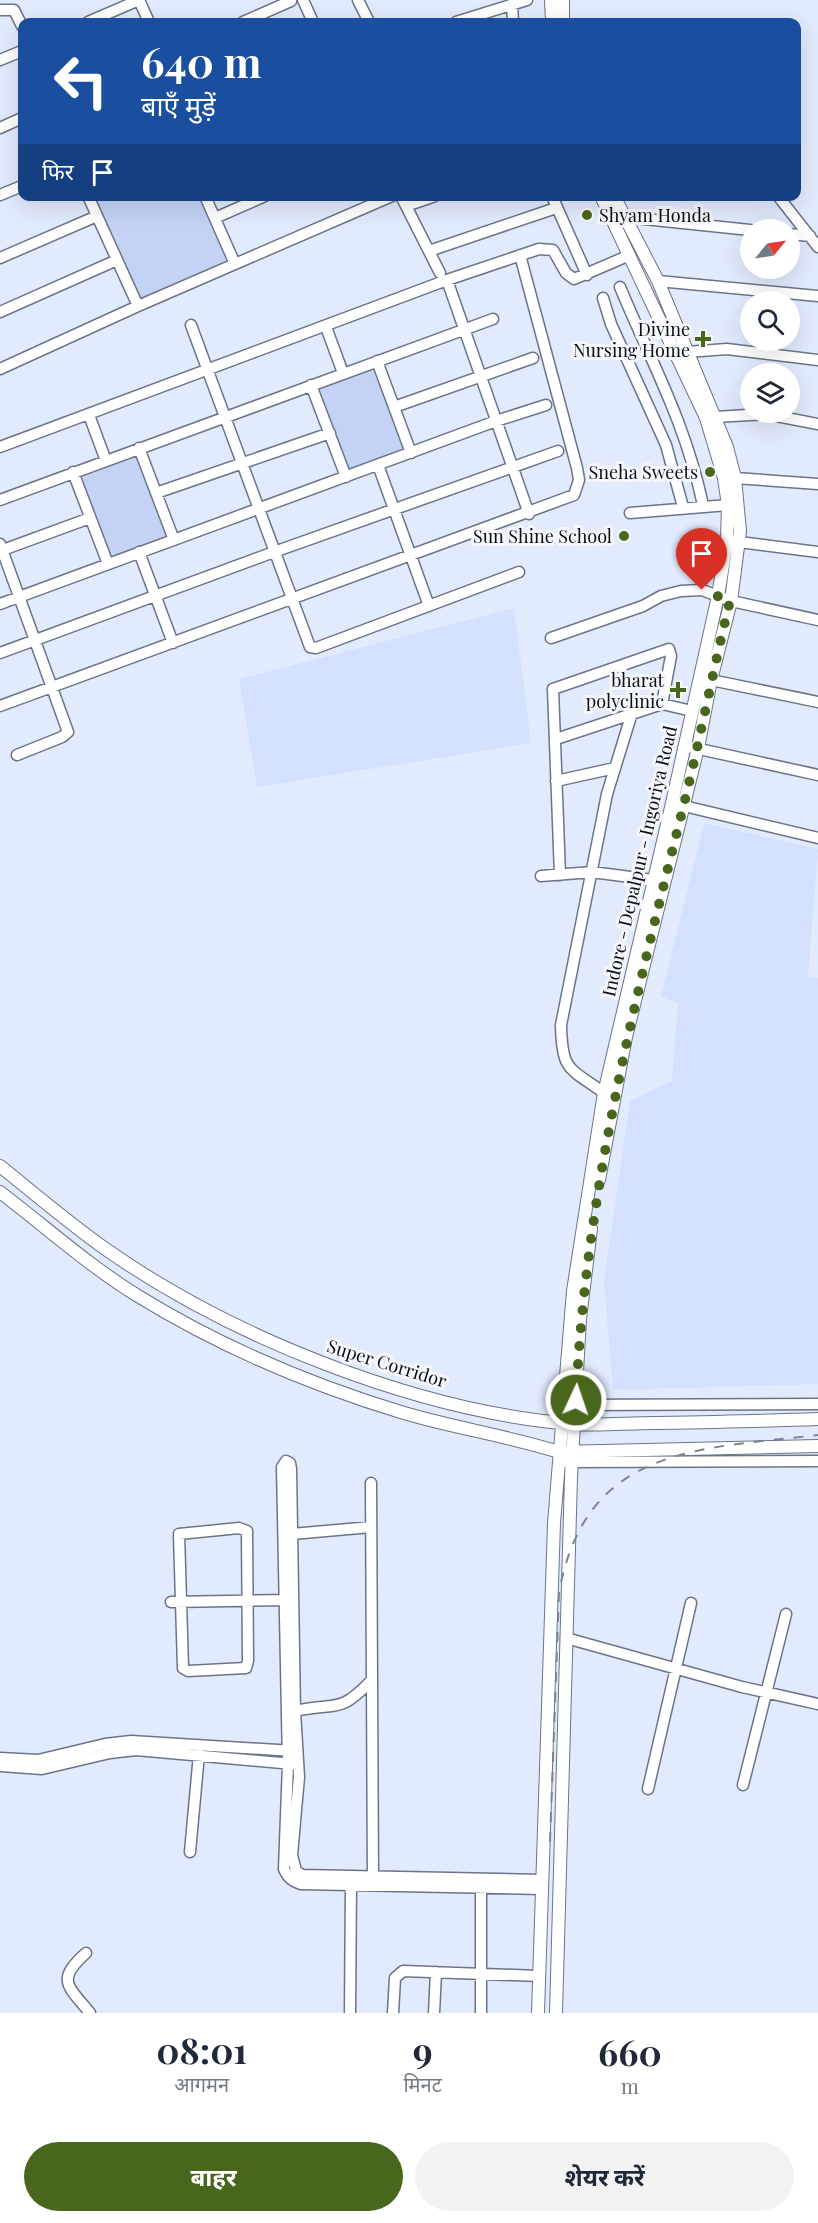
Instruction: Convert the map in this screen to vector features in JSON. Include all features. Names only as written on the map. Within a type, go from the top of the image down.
[{"type":"main road","points":[[551,0],[552,18]]},
{"type":"main road","points":[[563,0],[563,18]]},
{"type":"main road","name":"Indore - Depalpur - Ingoriya Road","points":[[565,1457],[573,1291],[604,1093],[718,596],[727,540],[728,505],[724,478],[706,418],[603,201]]},
{"type":"main road","name":"Indore - Depalpur - Ingoriya Road","points":[[569,1405],[611,1109],[698,748],[730,601],[739,542],[735,478],[715,417],[658,280],[617,201]]},
{"type":"main road","name":"Super Corridor","points":[[0,1166],[107,1250],[158,1283],[223,1319],[290,1349],[396,1387],[493,1411],[568,1423],[818,1419]]},
{"type":"main road","points":[[0,1192],[85,1259],[137,1295],[202,1333],[265,1362],[404,1413],[453,1426],[520,1439],[565,1457],[818,1446]]},
{"type":"main road","points":[[556,2013],[568,1547],[565,1457]]},
{"type":"main road","points":[[538,2013],[553,1558],[565,1457]]},
{"type":"main road","points":[[553,1558],[568,1547]]},
{"type":"street","points":[[97,18],[139,0],[147,18]]},
{"type":"street","points":[[358,0],[367,18]]},
{"type":"street","points":[[468,18],[527,0]]},
{"type":"street","points":[[253,18],[297,1],[310,18]]},
{"type":"street","points":[[512,4],[513,18]]},
{"type":"street","points":[[0,10],[14,10],[18,18]]},
{"type":"street","points":[[0,60],[18,53]]},
{"type":"street","points":[[0,128],[18,120]]},
{"type":"street","points":[[0,195],[18,188]]},
{"type":"street","points":[[90,201],[138,306]]},
{"type":"street","points":[[207,201],[235,264]]},
{"type":"street","points":[[215,218],[254,201]]},
{"type":"street","points":[[0,369],[138,306],[380,201]]},
{"type":"street","points":[[403,201],[444,276],[529,514]]},
{"type":"street","points":[[554,201],[586,275]]},
{"type":"street","points":[[782,201],[818,247]]},
{"type":"street","points":[[429,251],[556,208]]},
{"type":"street","points":[[0,258],[97,216]]},
{"type":"street","points":[[625,217],[740,229]]},
{"type":"street","points":[[800,235],[810,236]]},
{"type":"street","points":[[0,447],[326,327],[444,276],[547,248],[559,257],[570,277],[579,278],[630,255]]},
{"type":"street","points":[[0,706],[529,514],[574,495],[579,480],[520,255]]},
{"type":"street","points":[[0,312],[117,260]]},
{"type":"street","points":[[658,280],[818,296]]},
{"type":"street","points":[[620,287],[681,423],[690,449],[703,505]]},
{"type":"street","points":[[603,298],[611,324],[666,445],[683,507]]},
{"type":"street","points":[[0,500],[494,319]]},
{"type":"street","points":[[191,325],[310,647],[315,648],[519,572]]},
{"type":"street","points":[[326,327],[343,373]]},
{"type":"street","points":[[687,352],[727,349],[818,360]]},
{"type":"street","points":[[394,407],[533,358]]},
{"type":"street","points":[[377,361],[411,453]]},
{"type":"street","points":[[311,385],[346,477]]},
{"type":"street","points":[[0,604],[496,421],[546,405]]},
{"type":"street","points":[[715,417],[766,414],[818,424]]},
{"type":"street","points":[[89,415],[106,460]]},
{"type":"street","points":[[156,494],[330,433]]},
{"type":"street","points":[[139,448],[174,540]]},
{"type":"street","points":[[0,653],[558,451]]},
{"type":"street","points":[[378,465],[429,606]]},
{"type":"street","points":[[74,472],[108,564]]},
{"type":"street","points":[[735,478],[818,484]]},
{"type":"street","points":[[630,513],[703,505],[728,505]]},
{"type":"street","points":[[17,755],[62,737],[68,732],[1,549],[90,518]]},
{"type":"street","points":[[739,542],[818,552]]},
{"type":"street","points":[[139,552],[173,643]]},
{"type":"street","points":[[551,638],[637,608],[669,593],[702,590],[730,601],[818,620]]},
{"type":"street","points":[[560,875],[553,689],[669,650],[671,656],[662,704]]},
{"type":"street","points":[[711,680],[818,702]]},
{"type":"street","points":[[556,739],[662,704],[692,711]]},
{"type":"street","points":[[604,1093],[569,1069],[562,1055],[561,1025],[596,846],[615,768],[632,713]]},
{"type":"street","points":[[684,746],[818,775]]},
{"type":"street","points":[[556,782],[615,768]]},
{"type":"street","points":[[684,806],[818,838]]},
{"type":"street","points":[[541,876],[592,872],[653,880]]},
{"type":"street","points":[[569,1405],[818,1404]]},
{"type":"street","points":[[565,1457],[818,1461]]},
{"type":"street","points":[[292,1750],[295,1711],[289,1600],[282,1467],[286,1461],[290,1463],[292,1534],[289,1600],[292,1750],[293,1764],[292,1855],[296,1871],[302,1875],[481,1887],[542,1884]]},
{"type":"street","points":[[370,1483],[373,1880]]},
{"type":"street","points":[[292,1534],[371,1527]]},
{"type":"street","points":[[239,1528],[247,1531],[248,1600],[246,1668],[188,1671],[183,1668],[176,1602],[179,1534],[239,1528]]},
{"type":"street","points":[[176,1602],[289,1600]]},
{"type":"street","points":[[648,1789],[678,1669],[691,1603]]},
{"type":"street","points":[[743,1785],[786,1614]]},
{"type":"street","points":[[566,1638],[765,1692],[818,1704]]},
{"type":"street","points":[[295,1711],[341,1706],[355,1697],[372,1680]]},
{"type":"street","points":[[0,1758],[38,1760],[105,1744],[131,1741],[292,1750]]},
{"type":"street","points":[[0,1766],[42,1769],[110,1753],[136,1750],[293,1764]]},
{"type":"street","points":[[190,1852],[199,1754]]},
{"type":"street","points":[[293,1764],[284,1869],[293,1882],[301,1884],[351,1883],[373,1880],[542,1884]]},
{"type":"street","points":[[350,2013],[351,1883]]},
{"type":"street","points":[[481,1887],[481,2013]]},
{"type":"street","points":[[87,1953],[69,1968],[67,1976],[72,1991],[90,2013]]},
{"type":"street","points":[[434,2013],[439,1972]]},
{"type":"street","points":[[439,1972],[440,2013]]},
{"type":"street","points":[[393,2013],[395,1978],[398,1974],[481,1972],[539,1976]]},
{"type":"shaded area","points":[[97,201],[201,201],[228,263],[140,301]]},
{"type":"shaded area","points":[[375,368],[405,451],[348,471],[317,389]]},
{"type":"shaded area","points":[[137,454],[168,536],[111,559],[79,476]]},
{"type":"shaded area","points":[[514,608],[531,743],[257,787],[239,679]]},
{"type":"shaded area","points":[[704,823],[818,849],[808,977],[818,978],[818,1384],[613,1390],[604,1281],[630,1101],[672,1081],[678,1003],[661,997]]},
{"type":"railway","points":[[550,1842],[559,1593],[573,1545],[594,1508],[621,1482],[653,1464],[690,1452],[818,1435]]},
{"type":"place","name":"Shyam Honda","points":[[587,215]]},
{"type":"place","name":"Divine Nursing Home","points":[[703,339]]},
{"type":"place","name":"Sneha Sweets","points":[[710,472]]},
{"type":"place","name":"Sun Shine School","points":[[624,536]]},
{"type":"place","name":"bharat polyclinic","points":[[678,690]]},
{"type":"route","points":[[576,1400],[580,1319],[589,1244],[611,1109],[626,1037],[698,748],[730,601],[702,590]]}]
